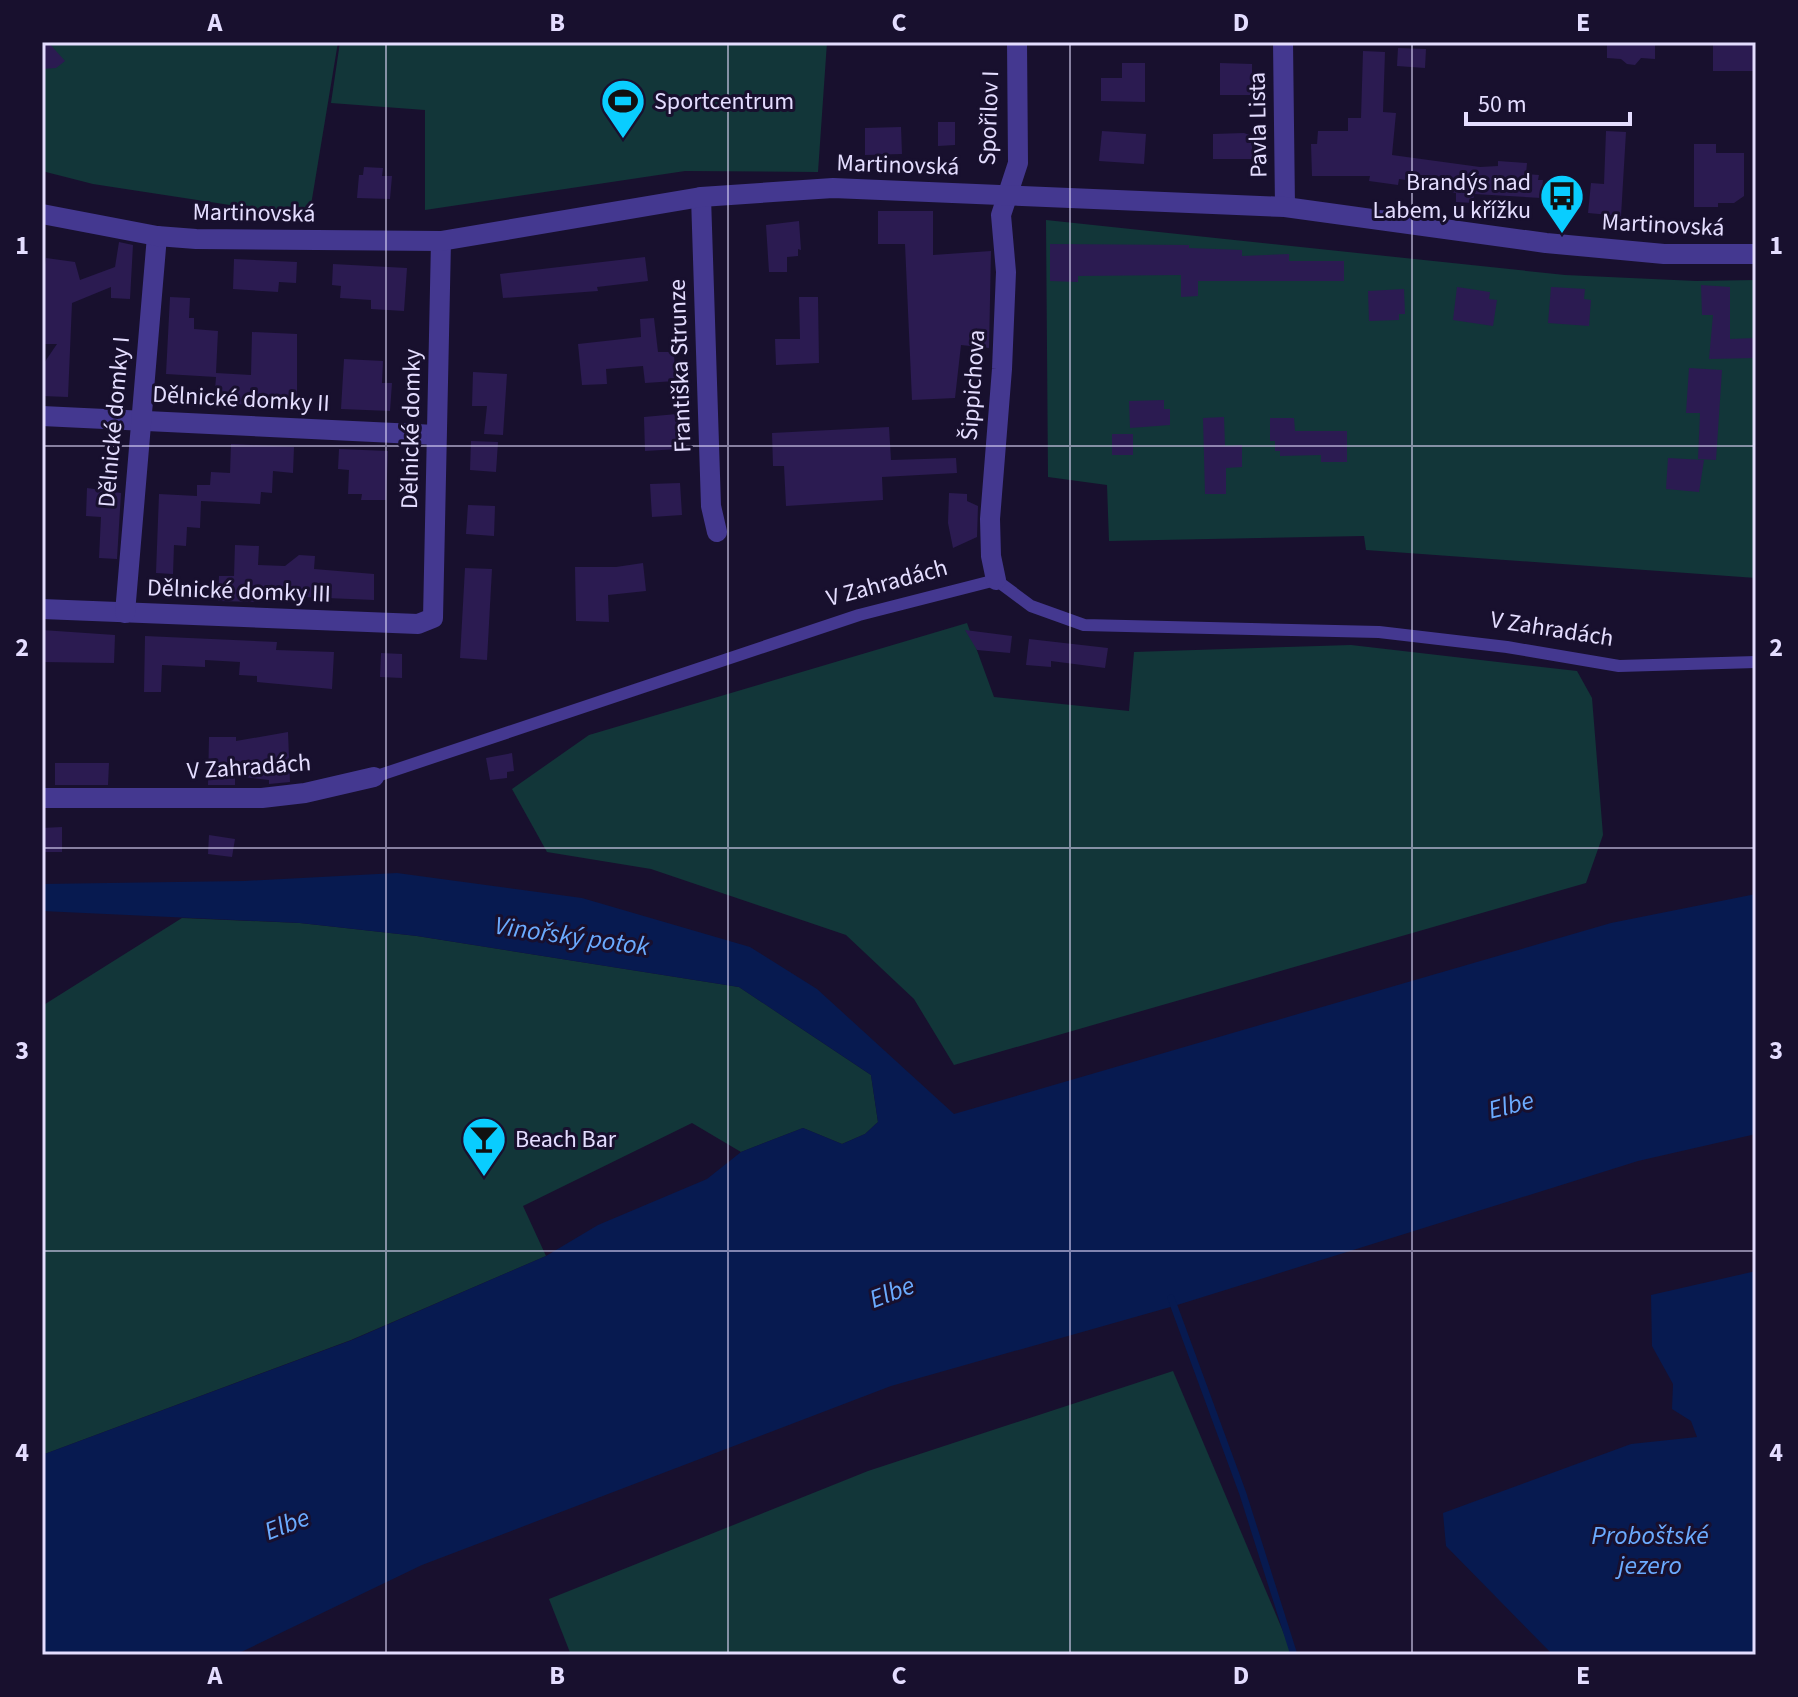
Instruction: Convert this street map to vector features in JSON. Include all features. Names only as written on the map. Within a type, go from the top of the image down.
[{"type":"street","name":"Spořilov I","points":[[1007,194],[1018,163],[1017,42]]},
{"type":"street","name":"Pavla Lista","points":[[1283,42],[1285,207]]},
{"type":"street","name":"Martinovská","points":[[42,214],[157,236],[441,241],[701,197],[792,188],[1285,207],[1546,243],[1664,254],[1756,254]]},
{"type":"street","name":"Šippichova","points":[[996,580],[991,556],[990,519],[1006,272],[1001,215],[1007,194]]},
{"type":"street","name":"Františka Strunze","points":[[701,197],[711,506],[717,532]]},
{"type":"street","name":"Dělnické domky I","points":[[125,613],[157,236]]},
{"type":"street","name":"Dělnické domky","points":[[433,618],[441,241]]},
{"type":"street","name":"Dělnické domky II","points":[[42,416],[436,435]]},
{"type":"street","name":"Dělnické domky III","points":[[42,609],[418,624],[433,618]]},
{"type":"street","name":"V Zahradách","points":[[42,798],[262,798],[305,793],[374,777]]},
{"type":"lane","name":"V Zahradách","points":[[374,777],[859,615],[996,580],[1031,606],[1084,625],[1379,632],[1507,647],[1619,666],[1756,662]]},
{"type":"green space","points":[[42,42],[338,42],[309,217],[93,184],[42,171]]},
{"type":"green space","name":"Sportcentrum","points":[[340,42],[827,42],[818,172],[685,171],[425,210],[425,110],[331,103]]},
{"type":"green space","points":[[1046,220],[1565,275],[1696,281],[1756,280],[1756,578],[1366,550],[1364,536],[1109,541],[1107,485],[1048,477]]},
{"type":"green space","points":[[967,623],[994,697],[1129,711],[1134,652],[1351,645],[1577,671],[1592,698],[1603,835],[1586,883],[954,1065],[914,999],[846,935],[651,869],[547,852],[512,789],[589,735]]},
{"type":"green space","points":[[182,918],[300,923],[417,936],[739,987],[871,1075],[878,1122],[865,1134],[842,1144],[803,1128],[741,1152],[692,1123],[523,1206],[546,1256],[351,1340],[42,1455],[42,1006]]},
{"type":"green space","points":[[1173,1371],[1293,1655],[571,1655],[549,1599],[868,1471]]},
{"type":"water","points":[[397,873],[582,898],[750,947],[817,989],[954,1114],[1611,923],[1756,894],[1756,1134],[1638,1161],[1174,1306],[891,1386],[422,1565],[235,1655],[42,1655],[42,1455],[352,1340],[546,1256],[598,1225],[707,1179],[741,1152],[803,1128],[842,1144],[865,1134],[878,1122],[871,1075],[739,987],[417,936],[300,923],[42,911],[42,884],[244,881]]},
{"type":"water","name":"Proboštské jezero","points":[[1756,1271],[1756,1655],[1553,1655],[1446,1546],[1443,1513],[1631,1444],[1697,1437],[1691,1421],[1672,1409],[1673,1384],[1652,1346],[1651,1295]]},
{"type":"building","points":[[42,42],[48,42],[65,61],[56,68],[42,69]]},
{"type":"building","points":[[1607,42],[1655,42],[1655,59],[1641,58],[1635,65],[1621,59],[1607,58]]},
{"type":"building","points":[[1713,42],[1756,42],[1756,71],[1713,71]]},
{"type":"building","points":[[1398,48],[1426,49],[1425,68],[1397,66]]},
{"type":"building","points":[[1363,51],[1385,52],[1383,112],[1396,113],[1392,155],[1480,167],[1498,166],[1498,161],[1527,163],[1526,174],[1539,175],[1538,180],[1543,180],[1541,198],[1474,194],[1473,203],[1456,202],[1456,193],[1431,189],[1432,184],[1399,179],[1398,185],[1369,181],[1370,176],[1312,176],[1311,144],[1317,144],[1318,131],[1348,131],[1348,118],[1361,118]]},
{"type":"building","points":[[1122,63],[1145,63],[1145,102],[1101,101],[1101,78],[1122,78]]},
{"type":"building","points":[[1220,63],[1252,64],[1252,95],[1220,95]]},
{"type":"building","points":[[938,122],[955,122],[955,145],[938,146]]},
{"type":"building","points":[[901,127],[902,154],[865,155],[865,128]]},
{"type":"building","points":[[1102,131],[1146,134],[1144,164],[1099,161]]},
{"type":"building","points":[[1606,131],[1626,132],[1621,216],[1588,213],[1591,183],[1604,184]]},
{"type":"building","points":[[1244,133],[1252,136],[1252,159],[1213,159],[1213,134]]},
{"type":"building","points":[[1694,144],[1716,144],[1716,153],[1744,153],[1744,196],[1734,203],[1718,203],[1718,207],[1694,207]]},
{"type":"building","points":[[364,167],[383,168],[382,176],[392,176],[390,199],[357,198],[359,175],[363,175]]},
{"type":"building","points":[[878,211],[933,211],[933,255],[991,251],[989,348],[961,345],[955,398],[912,400],[905,244],[878,244]]},
{"type":"building","points":[[799,221],[801,250],[798,249],[798,256],[787,257],[787,272],[769,272],[766,225]]},
{"type":"building","points":[[119,242],[133,245],[130,299],[111,298],[111,287],[72,303],[68,397],[42,396],[42,366],[57,344],[43,344],[42,284],[46,258],[75,262],[80,280],[115,267]]},
{"type":"building","points":[[1050,244],[1189,245],[1189,248],[1242,250],[1242,256],[1289,254],[1289,261],[1344,261],[1344,281],[1198,281],[1198,296],[1181,297],[1181,275],[1078,276],[1078,282],[1050,281]]},
{"type":"building","points":[[645,257],[648,281],[597,287],[598,291],[503,298],[500,274]]},
{"type":"building","points":[[234,259],[297,262],[296,283],[279,282],[278,292],[233,289]]},
{"type":"building","points":[[333,264],[407,268],[404,311],[371,309],[371,300],[340,298],[341,286],[332,285]]},
{"type":"building","points":[[1701,285],[1730,287],[1730,339],[1755,338],[1755,358],[1709,359],[1713,315],[1702,315]]},
{"type":"building","points":[[1457,287],[1490,292],[1489,299],[1497,300],[1493,326],[1453,320]]},
{"type":"building","points":[[1551,287],[1585,289],[1584,299],[1591,300],[1589,326],[1548,323]]},
{"type":"building","points":[[1404,289],[1405,314],[1399,314],[1399,320],[1369,321],[1368,291]]},
{"type":"building","points":[[170,297],[190,298],[189,318],[194,318],[194,329],[218,331],[216,373],[251,375],[252,332],[297,334],[297,407],[214,403],[216,377],[166,374]]},
{"type":"building","points":[[799,297],[818,297],[819,363],[776,365],[775,339],[800,339]]},
{"type":"building","points":[[654,318],[658,352],[674,352],[675,381],[645,383],[643,366],[606,369],[607,384],[582,385],[578,344],[641,337],[640,319]]},
{"type":"building","points":[[344,359],[383,361],[382,383],[392,383],[390,411],[341,409]]},
{"type":"building","points":[[1689,368],[1722,370],[1716,460],[1698,459],[1700,413],[1686,413]]},
{"type":"building","points":[[473,372],[507,374],[503,435],[484,434],[487,406],[472,406]]},
{"type":"building","points":[[1164,400],[1164,409],[1170,409],[1170,425],[1130,428],[1129,401]]},
{"type":"building","points":[[677,414],[679,449],[645,451],[644,417]]},
{"type":"building","points":[[1224,417],[1225,446],[1242,445],[1242,467],[1226,468],[1226,494],[1205,494],[1203,418]]},
{"type":"building","points":[[1270,418],[1294,418],[1295,431],[1347,431],[1347,462],[1321,462],[1321,455],[1280,456],[1280,451],[1275,451],[1275,441],[1270,441]]},
{"type":"building","points":[[889,427],[891,460],[956,458],[957,473],[882,477],[883,500],[786,506],[784,466],[773,466],[772,433]]},
{"type":"building","points":[[1112,434],[1133,434],[1133,455],[1112,455]]},
{"type":"building","points":[[471,441],[498,442],[496,472],[470,470]]},
{"type":"building","points":[[231,444],[294,447],[293,473],[273,471],[272,493],[261,492],[260,504],[201,501],[200,528],[187,527],[186,546],[174,545],[173,574],[156,573],[159,494],[197,496],[197,485],[210,485],[211,472],[230,473]]},
{"type":"building","points":[[339,449],[388,451],[386,500],[361,500],[362,494],[348,494],[349,470],[338,469]]},
{"type":"building","points":[[1668,458],[1704,460],[1699,492],[1666,489]]},
{"type":"building","points":[[680,483],[682,515],[652,517],[650,484]]},
{"type":"building","points":[[87,488],[121,493],[117,559],[99,558],[101,517],[86,516]]},
{"type":"building","points":[[949,493],[967,494],[967,501],[978,506],[977,537],[953,548],[948,523]]},
{"type":"building","points":[[468,505],[495,506],[494,536],[466,534]]},
{"type":"building","points":[[235,545],[259,546],[258,565],[285,566],[299,555],[315,556],[314,569],[374,574],[374,600],[256,595],[256,602],[218,601],[219,576],[234,576]]},
{"type":"building","points":[[643,563],[646,591],[608,595],[609,622],[576,621],[575,567],[616,567]]},
{"type":"building","points":[[465,568],[492,569],[487,660],[460,658]]},
{"type":"building","points":[[42,630],[115,635],[114,663],[42,662]]},
{"type":"building","points":[[965,630],[1012,636],[1010,653],[977,650]]},
{"type":"building","points":[[145,636],[277,642],[276,650],[334,652],[332,689],[257,682],[257,676],[239,675],[240,662],[205,660],[205,667],[162,665],[161,692],[144,692]]},
{"type":"building","points":[[1029,639],[1108,648],[1105,668],[1051,661],[1051,667],[1026,665]]},
{"type":"building","points":[[381,653],[402,654],[402,678],[380,677]]},
{"type":"building","points":[[288,732],[290,782],[269,784],[269,780],[235,776],[235,785],[208,785],[209,737],[236,737],[236,741]]},
{"type":"building","points":[[512,753],[514,771],[507,772],[507,778],[490,780],[486,758]]},
{"type":"building","points":[[55,763],[109,763],[108,785],[55,785]]},
{"type":"building","points":[[62,827],[62,852],[42,852],[42,828]]},
{"type":"building","points":[[209,835],[235,839],[232,857],[208,854]]},
{"type":"waterway","points":[[1171,1298],[1243,1494],[1294,1655]]},
{"type":"place","name":"Sportcentrum","points":[[623,140]]},
{"type":"place","name":"Brandýs nad Labem, u křížku","points":[[1562,235]]},
{"type":"place","name":"Beach Bar","points":[[484,1178]]},
{"type":"water label","name":"Vinořský potok","points":[[572,936]]},
{"type":"water label","name":"Elbe","points":[[1511,1105]]},
{"type":"water label","name":"Elbe","points":[[892,1292]]},
{"type":"water label","name":"Elbe","points":[[287,1524]]}]
